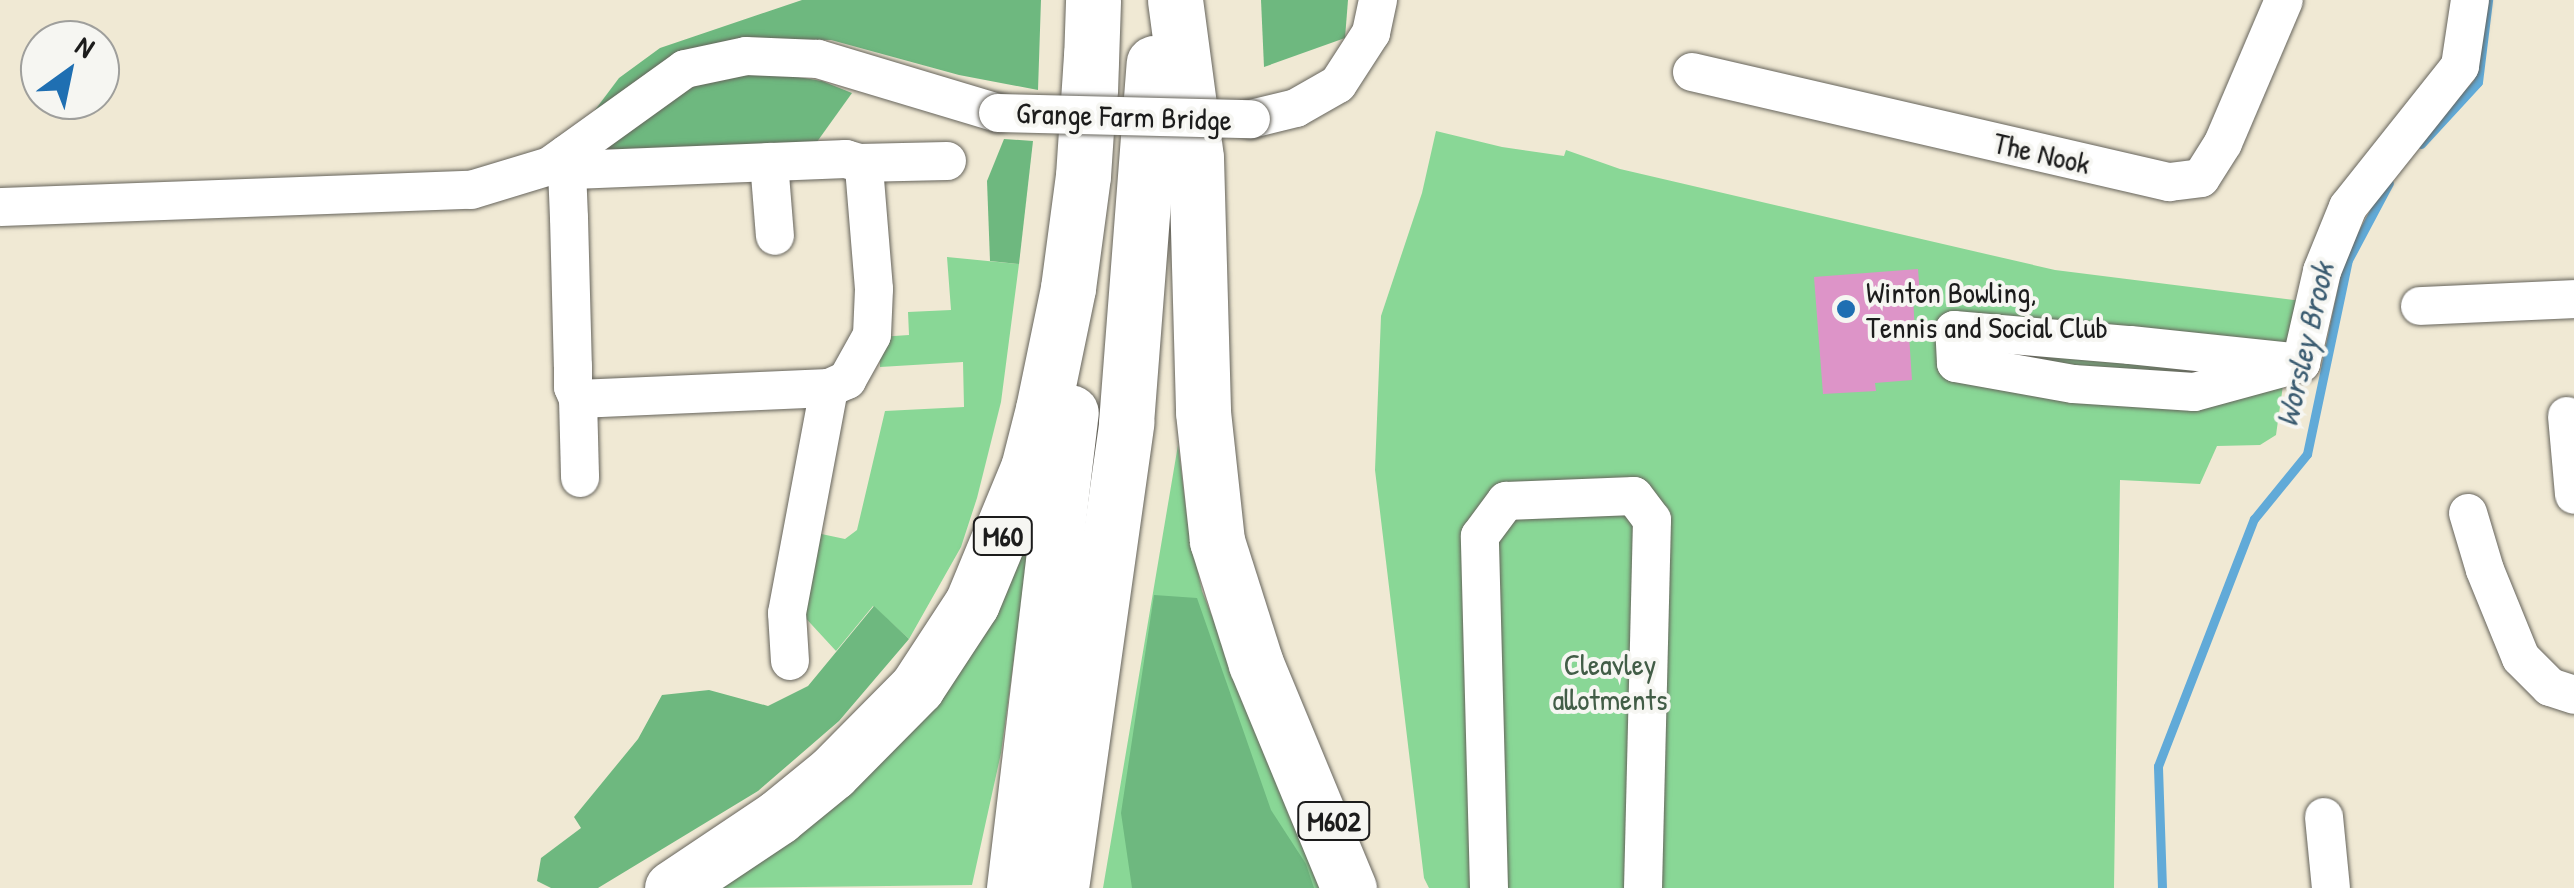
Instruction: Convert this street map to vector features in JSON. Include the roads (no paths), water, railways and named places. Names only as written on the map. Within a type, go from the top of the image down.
[{"type":"highway","name":"M60","points":[[1026,881],[1084,278],[1093,0]]},
{"type":"highway","name":"M60","points":[[1026,881],[1126,424],[1161,0]]},
{"type":"highway","points":[[1174,0],[1196,158],[1208,496],[1230,592],[1349,888]]},
{"type":"highway","name":"M60","points":[[672,888],[778,817],[874,732],[917,686],[985,578],[1028,468],[1044,410],[1068,288],[1091,54]]},
{"type":"highway","name":"M602","points":[[1295,754],[1374,888]]},
{"type":"street","name":"Grange Farm Bridge","points":[[567,162],[685,69],[746,56],[818,59],[998,112],[1251,120],[1296,108],[1338,84],[1371,33],[1378,0]]},
{"type":"street","name":"The Nook","points":[[1692,72],[2170,182],[2200,178],[2224,143],[2284,0]]},
{"type":"street","points":[[2300,364],[2322,271],[2348,207],[2460,66],[2470,0]]},
{"type":"street","points":[[0,206],[471,190],[567,162],[947,161]]},
{"type":"street","points":[[567,162],[573,388],[578,399],[580,478]]},
{"type":"street","points":[[770,162],[775,236]]},
{"type":"street","points":[[578,399],[829,388],[847,380],[872,335],[874,289],[864,168],[859,163]]},
{"type":"street","points":[[2420,306],[2574,298]]},
{"type":"street","points":[[1954,330],[2300,364],[2194,392],[2073,384],[1956,364],[1954,330]]},
{"type":"street","points":[[790,661],[788,613],[829,388]]},
{"type":"street","points":[[2567,416],[2574,495]]},
{"type":"street","points":[[1489,888],[1480,536],[1506,500],[1634,496],[1652,520],[1644,888]]},
{"type":"street","points":[[2468,513],[2484,570],[2521,658],[2550,687],[2574,695]]},
{"type":"street","points":[[2324,817],[2330,888]]},
{"type":"waterway","name":"Worsley Brook","points":[[2421,144],[2478,82],[2488,0]]},
{"type":"waterway","name":"Worsley Brook","points":[[2162,888],[2158,766],[2254,519],[2307,454],[2348,260],[2389,183]]},
{"type":"place","name":"Winton Bowling, Tennis and Social Club","points":[[1846,309]]},
{"type":"park label","name":"Cleavley allotments","points":[[1610,681]]}]
